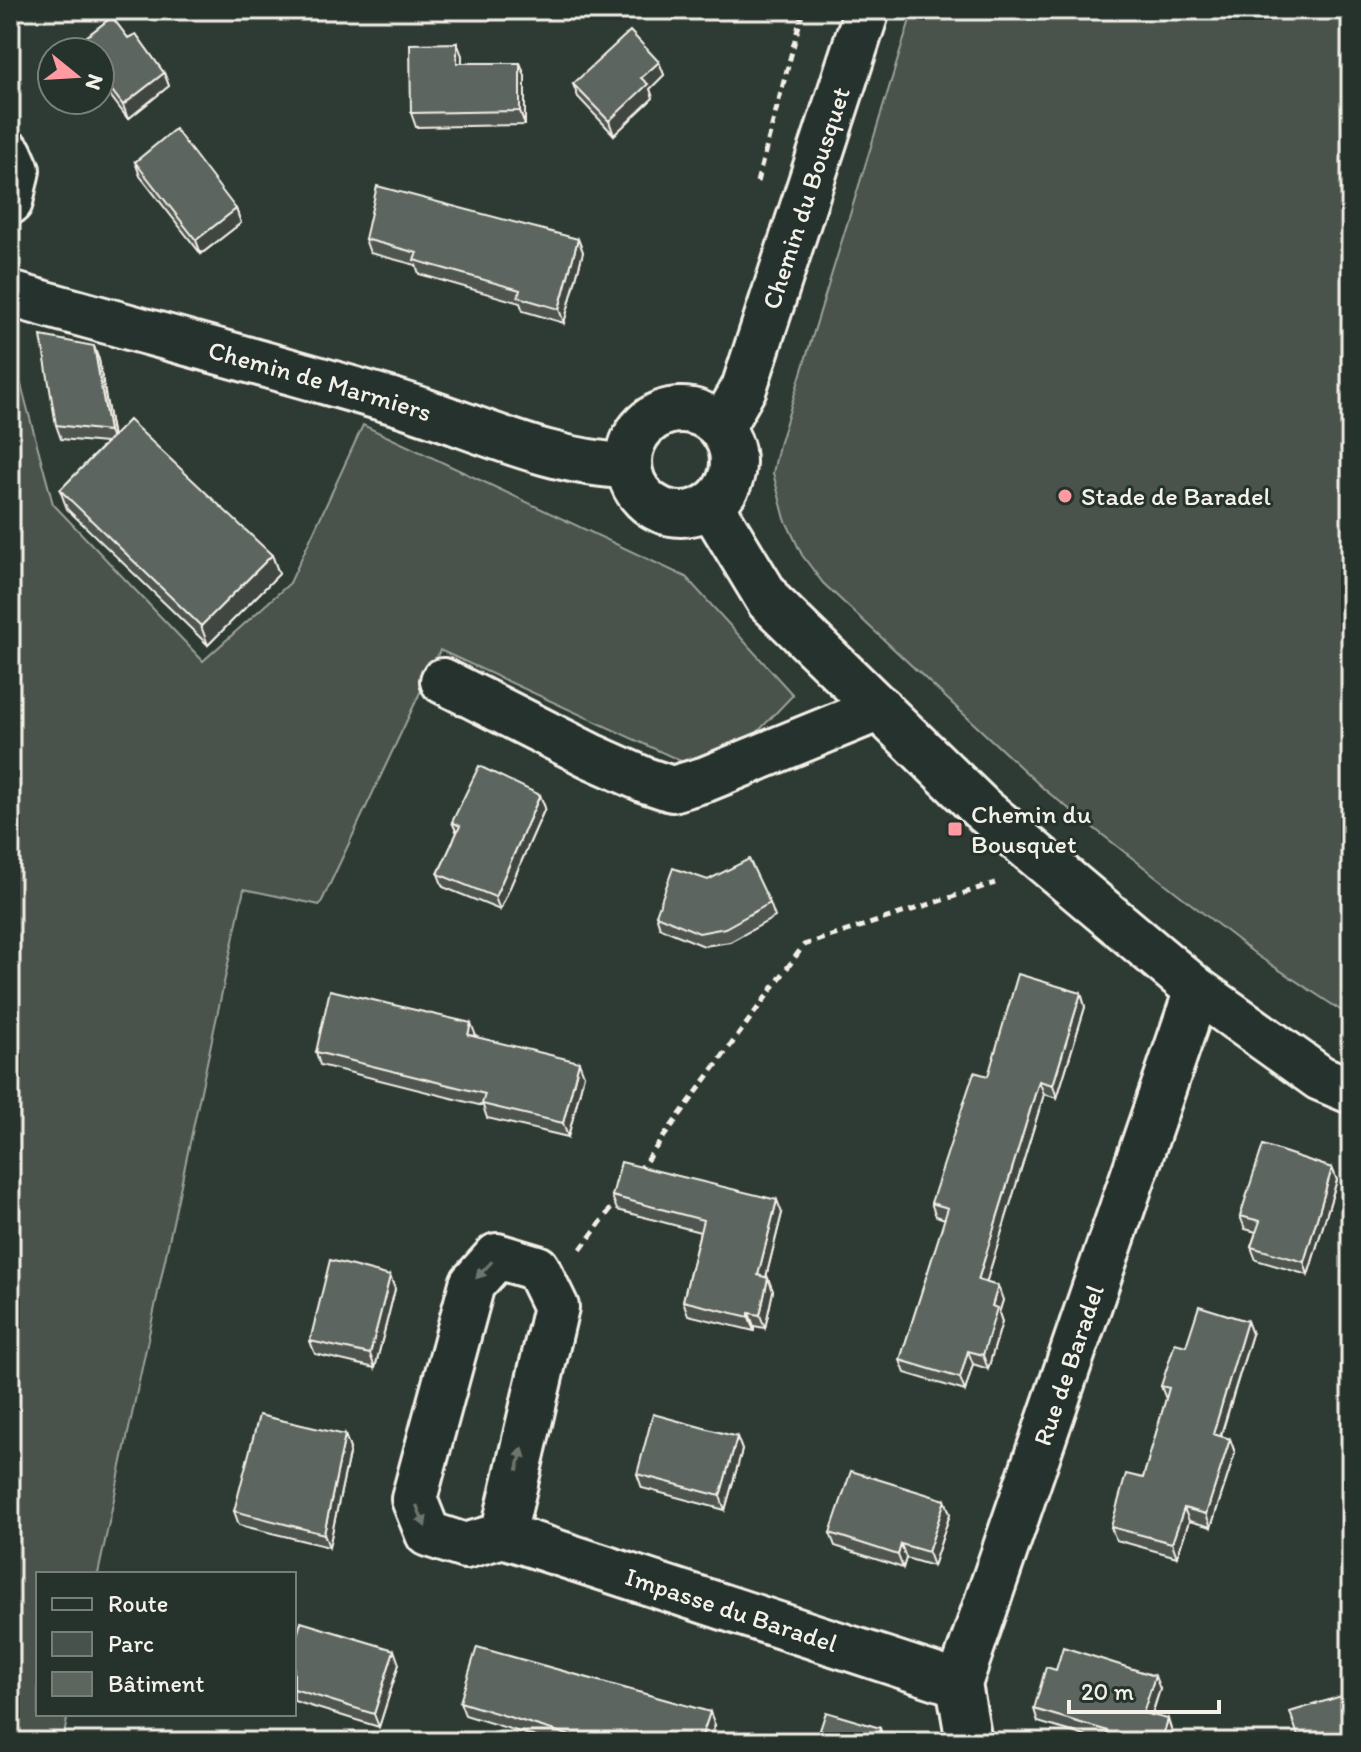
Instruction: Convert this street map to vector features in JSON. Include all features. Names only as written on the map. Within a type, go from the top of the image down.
[{"type":"street","name":"Chemin du Bousquet","points":[[721,428],[744,388],[867,10]]},
{"type":"street","points":[[10,154],[17,170],[10,202]]},
{"type":"street","name":"Chemin de Marmiers","points":[[10,294],[397,403],[542,452],[595,465],[629,466]]},
{"type":"street","points":[[670,411],[688,411],[706,417],[721,428],[730,447],[732,468],[725,489],[711,505],[695,513],[676,515],[658,509],[643,499],[633,484],[629,466],[630,448],[639,431],[652,418],[670,411]]},
{"type":"street","points":[[711,505],[769,601],[981,808],[1197,990],[1320,1078],[1351,1091]]},
{"type":"street","points":[[443,681],[591,756],[672,789],[706,779],[880,708]]},
{"type":"street","name":"Rue de Baradel","points":[[969,1742],[959,1684],[1197,990]]},
{"type":"street","points":[[497,1256],[537,1268],[556,1307],[503,1535],[465,1546],[428,1534],[414,1499],[472,1284],[497,1256]]},
{"type":"street","name":"Impasse du Baradel","points":[[503,1535],[959,1684]]},
{"type":"path","points":[[634,1176],[804,945],[1049,865]]},
{"type":"path","points":[[549,1292],[625,1189]]},
{"type":"green space","name":"Stade de Baradel","points":[[913,10],[1351,10],[1351,1017],[1258,956],[1045,790],[823,583],[802,555],[785,519],[773,473],[779,445]]},
{"type":"green space","points":[[10,370],[19,377],[53,504],[203,661],[290,583],[363,425],[686,577],[793,695],[748,742],[685,763],[440,650],[320,905],[244,889],[98,1572],[36,1572],[36,1716],[68,1716],[63,1740],[67,1742],[10,1742]]},
{"type":"building","points":[[112,17],[128,38],[136,34],[164,73],[123,105],[116,96],[116,36],[87,36]]},
{"type":"building","points":[[630,31],[659,62],[641,78],[648,84],[609,121],[573,84]]},
{"type":"building","points":[[457,43],[457,63],[520,63],[520,111],[411,113],[410,44]]},
{"type":"building","points":[[175,129],[236,209],[196,240],[135,162]]},
{"type":"building","points":[[377,186],[578,239],[559,309],[518,297],[520,290],[414,260],[417,253],[365,239]]},
{"type":"building","points":[[41,336],[94,346],[109,431],[56,425]]},
{"type":"building","points":[[129,420],[272,555],[201,626],[60,490]]},
{"type":"building","points":[[479,766],[540,795],[495,897],[438,874],[460,826],[452,822]]},
{"type":"building","points":[[749,859],[770,903],[725,928],[699,933],[656,915],[673,868],[708,880]]},
{"type":"building","points":[[1018,974],[1081,993],[1053,1085],[1039,1081],[978,1280],[998,1286],[992,1306],[997,1308],[983,1355],[968,1351],[960,1378],[900,1360],[948,1208],[931,1203],[974,1072],[988,1076]]},
{"type":"building","points":[[330,990],[471,1023],[468,1035],[579,1062],[563,1123],[482,1104],[485,1094],[316,1052]]},
{"type":"building","points":[[1263,1145],[1332,1168],[1304,1262],[1251,1247],[1260,1221],[1240,1216]]},
{"type":"building","points":[[621,1162],[777,1200],[758,1275],[768,1278],[760,1315],[749,1313],[749,1317],[683,1301],[703,1220],[612,1196]]},
{"type":"building","points":[[330,1260],[390,1276],[370,1354],[310,1341]]},
{"type":"building","points":[[1199,1306],[1247,1321],[1213,1434],[1230,1439],[1206,1514],[1184,1508],[1172,1543],[1111,1527],[1126,1474],[1143,1478],[1169,1388],[1161,1386],[1175,1343],[1186,1346]]},
{"type":"building","points":[[653,1414],[737,1437],[720,1496],[637,1474]]},
{"type":"building","points":[[259,1415],[345,1435],[324,1534],[234,1511]]},
{"type":"building","points":[[851,1471],[945,1500],[928,1552],[901,1544],[898,1555],[830,1533]]},
{"type":"building","points":[[301,1622],[394,1650],[374,1714],[296,1690],[296,1639]]},
{"type":"building","points":[[477,1647],[710,1712],[700,1742],[591,1742],[460,1702]]},
{"type":"building","points":[[1063,1647],[1155,1676],[1143,1713],[1168,1719],[1161,1742],[1105,1742],[1108,1731],[1034,1709],[1046,1667],[1056,1670]]},
{"type":"building","points":[[1351,1693],[1351,1742],[1300,1742],[1290,1712]]},
{"type":"building","points":[[826,1712],[880,1728],[876,1742],[816,1742]]},
{"type":"place","name":"Stade de Baradel","points":[[1065,496]]},
{"type":"place","name":"Chemin du Bousquet","points":[[955,829]]}]
